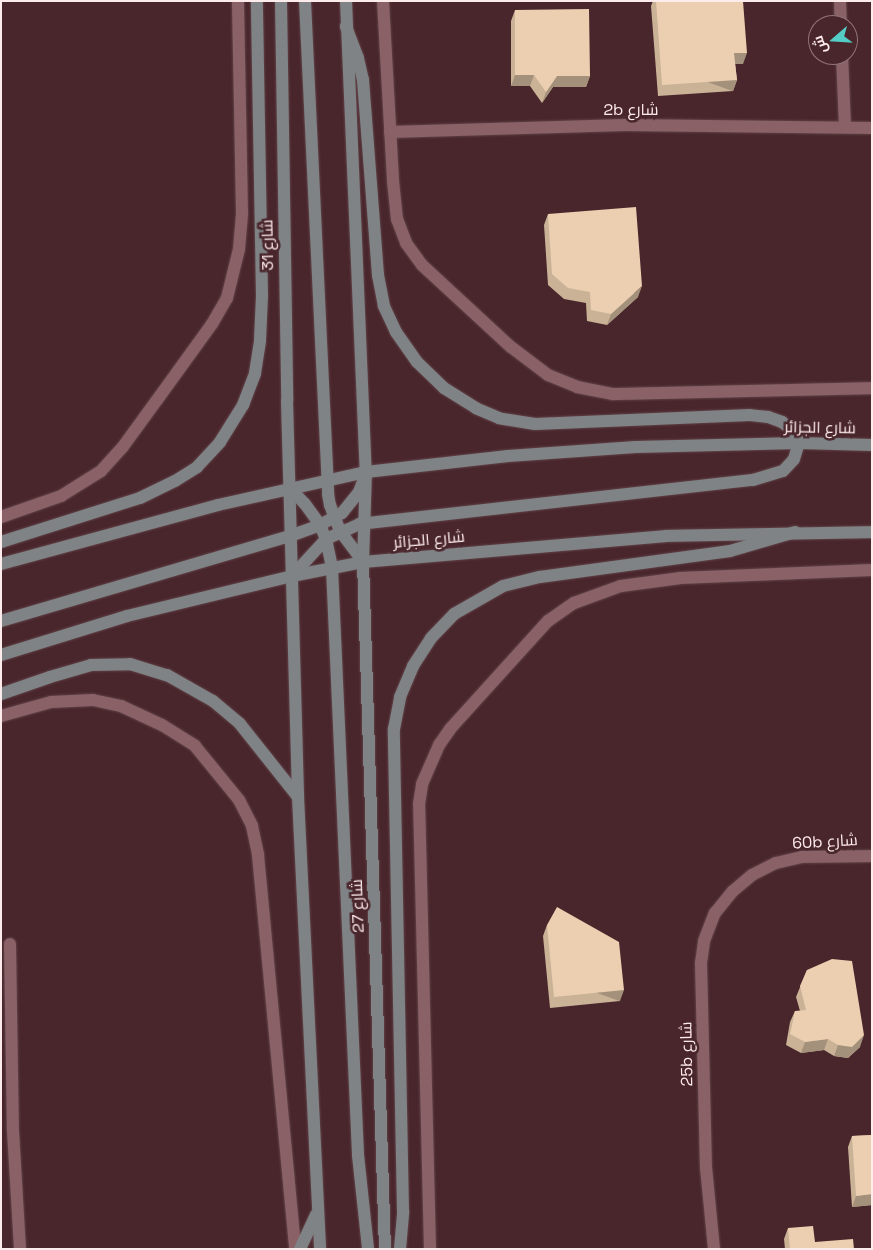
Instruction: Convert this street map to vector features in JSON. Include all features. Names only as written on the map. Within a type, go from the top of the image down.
[{"type":"main road","points":[[1,542],[140,498],[175,481],[196,467],[220,442],[243,405],[255,373],[261,322],[257,1]]},
{"type":"main road","name":"شارع 31","points":[[281,1],[292,576]]},
{"type":"main road","points":[[305,1],[327,480],[330,505],[334,518],[340,531],[364,562]]},
{"type":"main road","points":[[1,622],[290,536],[334,518],[351,503],[366,472],[346,1]]},
{"type":"main road","points":[[320,1249],[298,797],[292,576],[326,539],[340,531],[364,523],[753,480],[783,471],[794,459],[799,443],[794,432],[782,422],[750,415],[526,423],[500,418],[476,408],[444,388],[417,362],[396,332],[384,306],[378,275],[363,80],[358,58],[346,26]]},
{"type":"main road","name":"شارع الجزائر","points":[[1,564],[218,505],[366,472],[508,456],[636,447],[799,443],[872,445]]},
{"type":"main road","name":"شارع 27","points":[[366,472],[364,562],[385,1249]]},
{"type":"main road","points":[[290,488],[305,504],[320,525],[326,539],[332,568],[358,1155],[368,1249]]},
{"type":"main road","points":[[400,1249],[403,1212],[394,730],[400,697],[413,666],[431,638],[454,614],[503,586],[540,577],[730,551],[795,532]]},
{"type":"main road","name":"شارع الجزائر","points":[[1,655],[127,616],[292,576],[364,562],[667,536],[795,532],[872,532]]},
{"type":"main road","points":[[1,694],[91,665],[130,664],[167,675],[213,701],[240,724],[298,797]]},
{"type":"main road","points":[[300,1249],[318,1212]]},
{"type":"street","points":[[1,517],[61,496],[101,471],[122,448],[157,400],[212,324],[227,298],[239,249],[242,212],[238,1]]},
{"type":"street","points":[[383,1],[397,218],[406,243],[429,272],[511,347],[548,375],[577,387],[613,394],[872,388]]},
{"type":"street","points":[[840,1],[841,15]]},
{"type":"street","points":[[842,65],[845,127]]},
{"type":"street","name":"2b شارع","points":[[390,132],[625,125],[872,128]]},
{"type":"street","points":[[430,1249],[419,804],[422,784],[438,745],[450,729],[548,622],[574,603],[621,586],[680,578],[872,570]]},
{"type":"street","points":[[1,716],[51,702],[93,700],[121,706],[162,725],[195,746],[239,800],[252,826],[258,855],[295,1249]]},
{"type":"street","name":"60b شارع","points":[[752,875],[776,863],[802,857],[872,856]]},
{"type":"street","name":"25b شارع","points":[[714,1249],[706,1168],[701,963],[704,941],[715,913],[733,891],[752,875]]},
{"type":"street","points":[[10,944],[7,1131],[20,1249]]},
{"type":"building","points":[[656,1],[743,1],[747,53],[734,53],[737,80],[662,85]]},
{"type":"building","points":[[589,9],[590,76],[557,76],[546,92],[534,75],[515,75],[515,10]]},
{"type":"building","points":[[636,207],[642,286],[611,314],[591,310],[590,292],[568,288],[552,274],[548,214]]},
{"type":"building","points":[[557,907],[619,942],[624,990],[554,997],[547,925]]},
{"type":"building","points":[[832,959],[852,961],[864,1035],[852,1047],[838,1045],[828,1039],[805,1042],[790,1034],[795,1011],[806,1010],[800,986],[807,970]]},
{"type":"building","points":[[872,1135],[872,1194],[856,1196],[852,1136]]},
{"type":"building","points":[[813,1226],[815,1242],[853,1239],[854,1249],[790,1249],[788,1228]]}]
